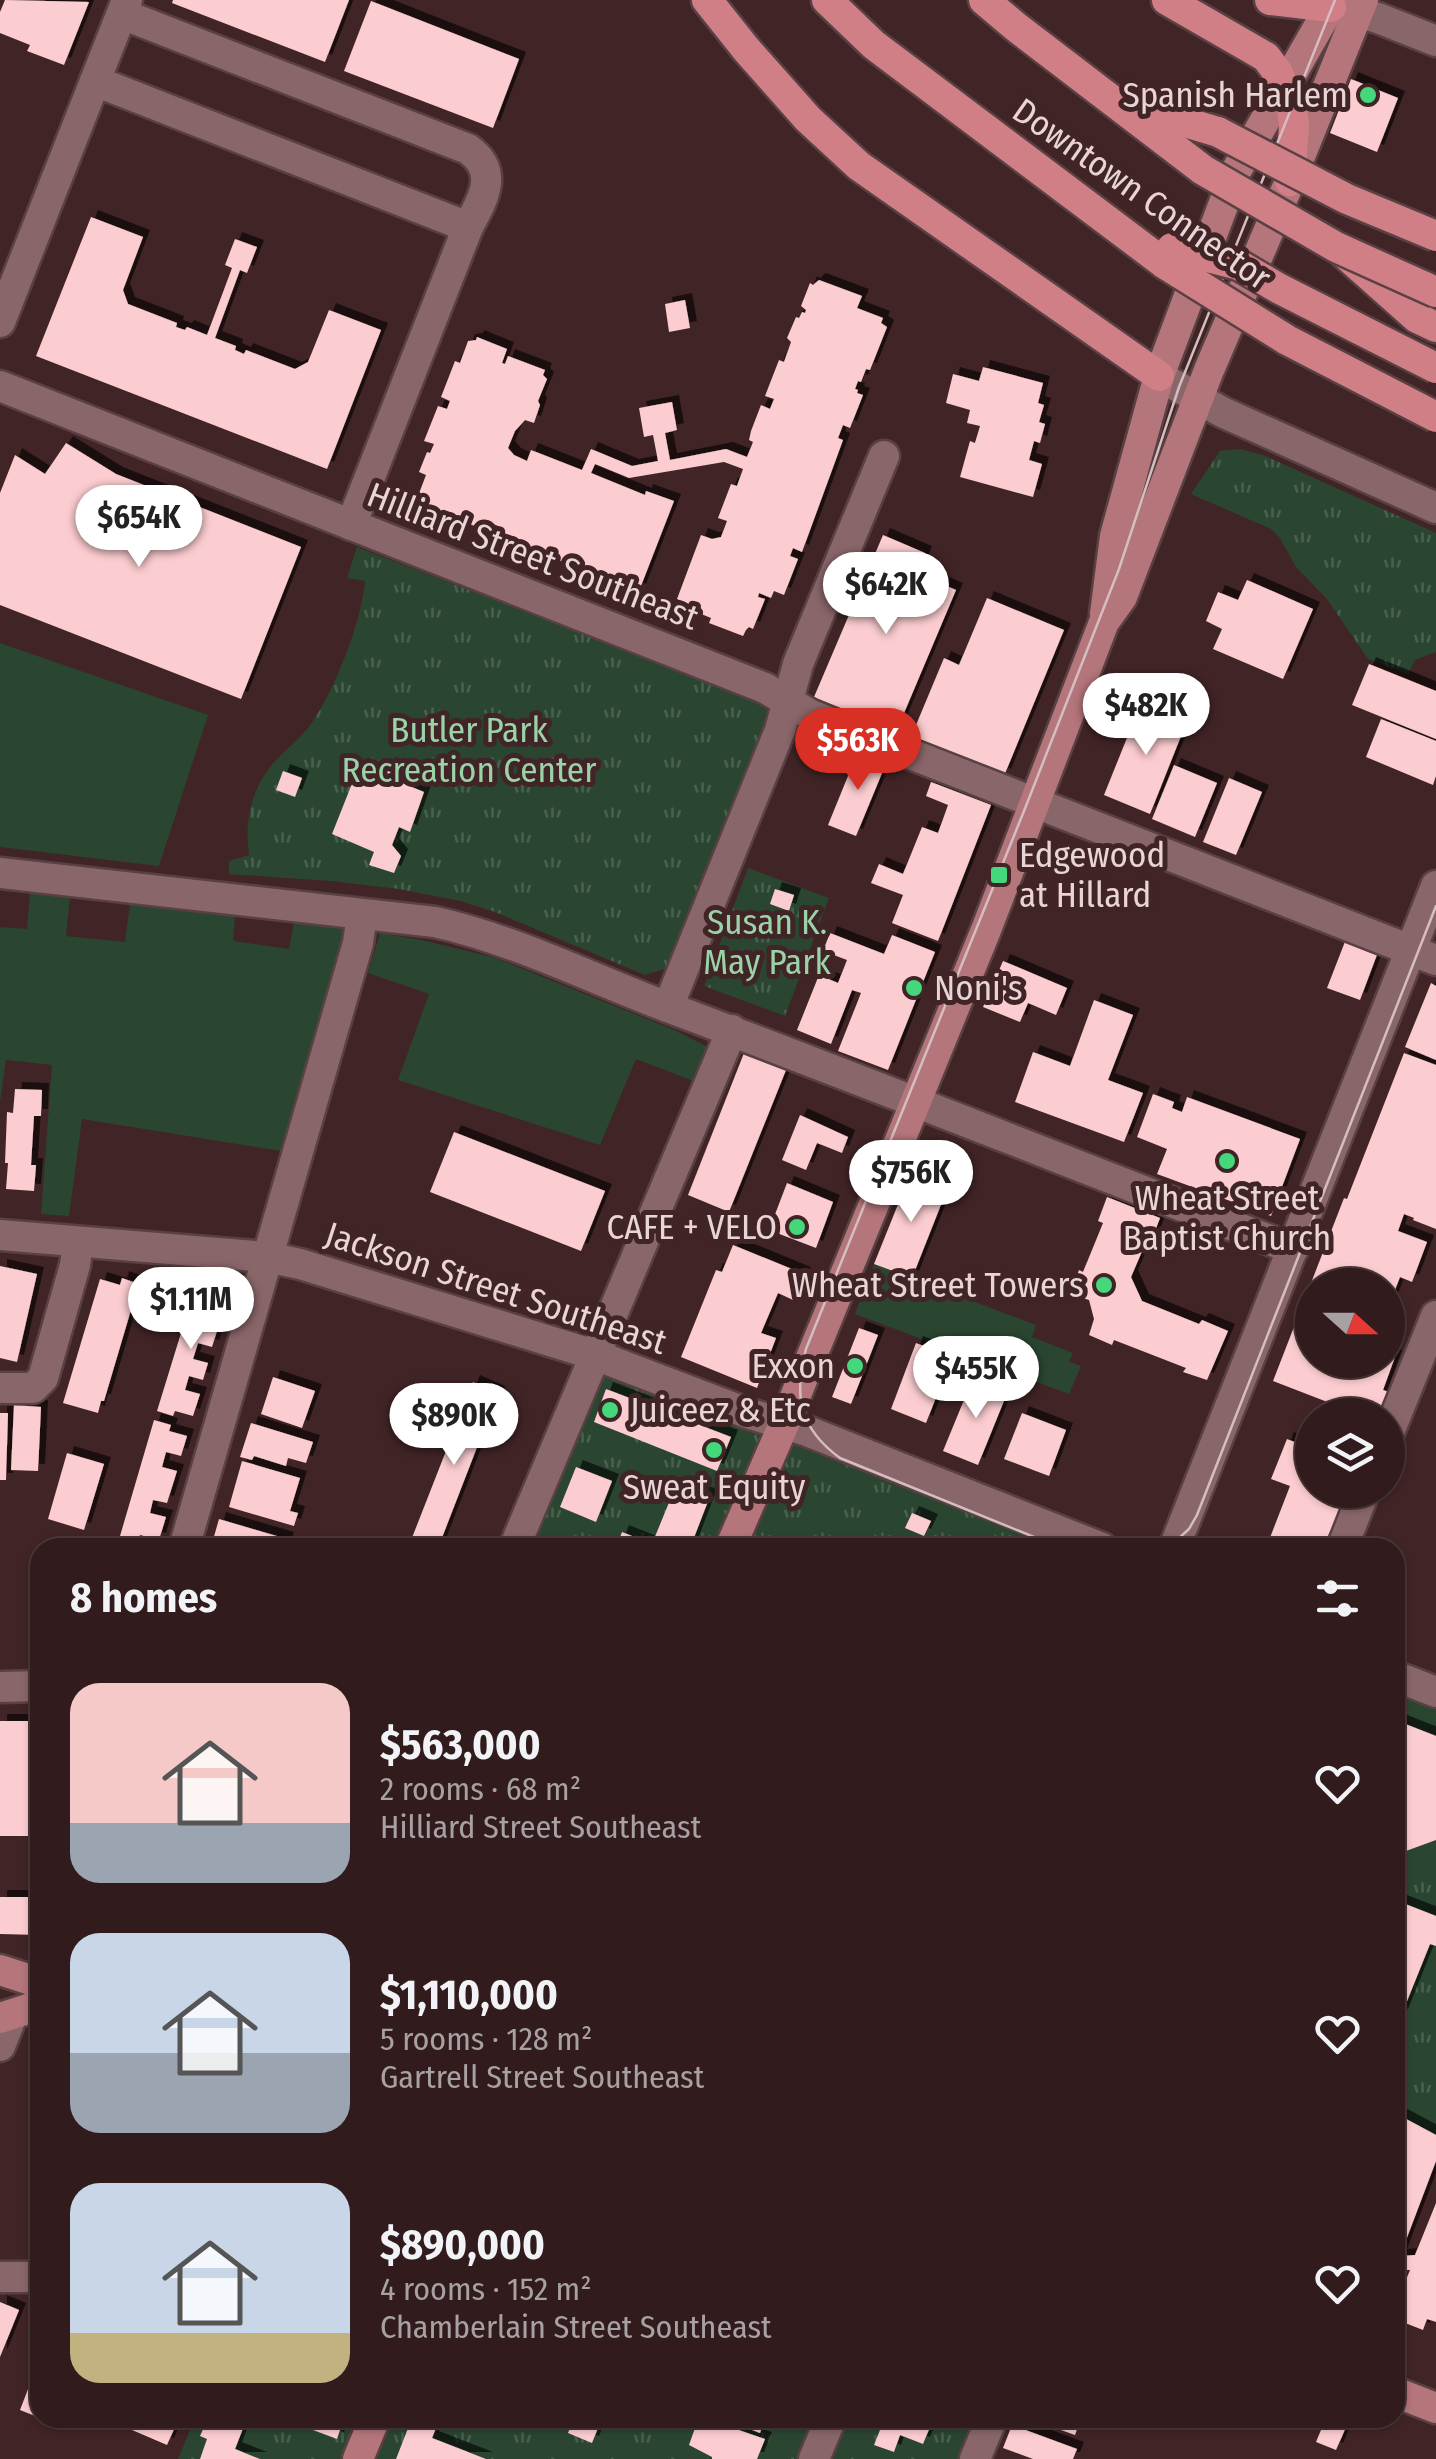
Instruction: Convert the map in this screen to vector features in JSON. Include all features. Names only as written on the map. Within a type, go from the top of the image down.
[{"type":"highway","points":[[707,0],[808,119],[859,166],[1159,376]]},
{"type":"highway","name":"Downtown Connector","points":[[827,0],[874,45],[1128,237],[1169,256],[1287,340],[1436,418]]},
{"type":"highway","name":"Downtown Connector","points":[[984,0],[1203,170],[1336,246],[1436,292]]},
{"type":"highway","points":[[1166,0],[1266,57],[1278,73],[1292,108],[1290,181]]},
{"type":"highway","points":[[1270,0],[1347,5]]},
{"type":"highway","points":[[1109,100],[1218,132],[1346,198],[1436,236]]},
{"type":"highway","points":[[1336,246],[1417,318],[1436,327]]},
{"type":"highway","points":[[1169,256],[1239,264],[1436,368]]},
{"type":"main road","points":[[1104,622],[1122,597],[1209,370],[1290,181],[1347,5]]},
{"type":"main road","points":[[734,1538],[986,930],[1104,622],[1114,536],[1159,376],[1236,171],[1284,86],[1347,5]]},
{"type":"main road","points":[[0,1970],[30,1980]]},
{"type":"main road","points":[[1405,2396],[1436,2408]]},
{"type":"main road","points":[[358,2459],[371,2428]]},
{"type":"street","points":[[1347,5],[1436,41]]},
{"type":"street","points":[[0,322],[124,7],[468,150],[480,159],[487,182],[482,201],[468,227],[352,525]]},
{"type":"street","points":[[96,81],[468,227]]},
{"type":"street","points":[[1159,376],[1222,412],[1436,508]]},
{"type":"street","name":"Hilliard Street Southeast","points":[[0,386],[747,680],[811,715],[1423,955]]},
{"type":"street","points":[[668,1007],[780,730],[798,664],[884,456]]},
{"type":"street","points":[[0,873],[435,922],[475,931],[1293,1249]]},
{"type":"street","points":[[1178,1538],[1293,1249],[1423,955],[1436,886]]},
{"type":"street","points":[[187,1538],[358,943],[362,914]]},
{"type":"street","points":[[518,1538],[732,1030]]},
{"type":"street","name":"Jackson Street Southeast","points":[[0,1235],[266,1257],[300,1264],[595,1355],[747,1413],[807,1431],[1077,1538]]},
{"type":"street","points":[[0,1388],[33,1388],[43,1378],[78,1242]]},
{"type":"street","points":[[1403,1398],[1436,1316]]},
{"type":"street","points":[[1346,1538],[1358,1508]]},
{"type":"street","points":[[1405,1680],[1436,1692]]},
{"type":"street","points":[[0,1687],[30,1686]]},
{"type":"street","points":[[0,2046],[13,2008]]},
{"type":"street","points":[[0,2276],[30,2277]]},
{"type":"street","points":[[814,2459],[827,2428]]},
{"type":"street","points":[[975,2459],[988,2428]]},
{"type":"green space","points":[[1239,449],[1263,455],[1436,533],[1436,652],[1415,660],[1408,674],[1368,659],[1327,599],[1296,567],[1271,529],[1191,494],[1220,451]]},
{"type":"green space","name":"Butler Park Recreation Center","points":[[357,547],[773,707],[671,967],[645,975],[461,901],[332,881],[229,874],[229,861],[249,855],[249,815],[262,779],[311,724],[346,656],[365,581],[347,578]]},
{"type":"green space","points":[[0,643],[208,715],[159,866],[0,847]]},
{"type":"green space","name":"Susan K. May Park","points":[[748,868],[829,898],[785,1016],[704,986]]},
{"type":"green space","points":[[30,893],[70,897],[66,936],[125,942],[130,904],[235,916],[233,941],[289,949],[294,922],[341,928],[345,935],[281,1151],[82,1119],[69,1216],[41,1214],[52,1065],[6,1060],[0,1102],[0,927],[27,929]]},
{"type":"green space","points":[[380,933],[493,957],[710,1048],[696,1082],[636,1059],[600,1145],[398,1080],[429,994],[368,973]]},
{"type":"green space","points":[[874,1264],[1036,1325],[1032,1337],[1073,1353],[1069,1362],[1081,1366],[1069,1394],[855,1314]]},
{"type":"green space","points":[[595,1355],[1045,1538],[520,1538]]},
{"type":"green space","points":[[1405,1683],[1436,1696],[1436,2135],[1405,2118]]},
{"type":"green space","points":[[191,2428],[998,2428],[985,2459],[178,2459]]},
{"type":"building","points":[[5,0],[89,2],[64,65],[27,51],[30,45],[0,33],[0,12]]},
{"type":"building","points":[[349,0],[325,62],[172,3]]},
{"type":"building","points":[[371,1],[519,59],[493,128],[344,71]]},
{"type":"building","points":[[1351,79],[1398,98],[1377,152],[1330,133]]},
{"type":"building","points":[[91,217],[143,237],[123,290],[128,304],[177,323],[176,327],[207,335],[232,268],[225,265],[235,239],[257,247],[247,273],[240,270],[215,338],[236,346],[235,350],[244,354],[246,350],[295,369],[308,362],[329,310],[381,330],[327,469],[36,356]]},
{"type":"building","points":[[819,280],[862,296],[857,308],[883,318],[881,323],[887,327],[870,370],[866,369],[861,382],[858,381],[855,389],[863,395],[850,428],[843,425],[838,438],[843,440],[802,552],[793,548],[790,556],[798,559],[784,595],[774,591],[771,598],[759,593],[758,597],[765,599],[753,629],[749,627],[743,636],[709,623],[711,618],[677,599],[701,535],[721,537],[727,521],[718,518],[731,484],[737,486],[743,469],[724,462],[629,478],[595,464],[591,473],[645,495],[646,491],[674,501],[639,591],[630,593],[609,585],[611,581],[496,535],[500,527],[491,523],[488,531],[431,512],[428,500],[418,496],[426,475],[419,472],[434,444],[424,441],[438,406],[447,409],[450,401],[441,397],[455,361],[460,363],[468,341],[477,337],[507,349],[502,363],[508,356],[545,370],[543,375],[547,379],[534,423],[525,420],[508,448],[527,461],[531,450],[582,470],[591,449],[632,466],[658,461],[653,435],[644,437],[639,408],[672,402],[677,430],[665,433],[670,460],[726,449],[747,457],[761,405],[770,409],[774,399],[765,396],[779,360],[784,362],[791,342],[787,338],[796,317],[805,313],[801,306],[810,283]]},
{"type":"building","points":[[685,300],[690,328],[669,332],[665,304]]},
{"type":"building","points":[[983,367],[1043,383],[1038,403],[1044,405],[1039,422],[1045,424],[1040,443],[1034,441],[1029,460],[1042,464],[1033,497],[960,477],[970,441],[975,443],[980,426],[967,423],[970,410],[946,403],[953,374],[979,381]]},
{"type":"building","points":[[66,443],[116,474],[301,547],[241,699],[0,605],[0,493],[15,455],[45,474]]},
{"type":"building","points":[[883,535],[925,553],[917,573],[956,590],[896,732],[814,697]]},
{"type":"building","points":[[1247,580],[1313,609],[1283,679],[1213,649],[1222,629],[1206,621],[1218,592],[1238,600]]},
{"type":"building","points":[[987,598],[1064,630],[1004,776],[911,737],[944,658],[959,665]]},
{"type":"building","points":[[1369,664],[1436,691],[1436,739],[1352,705]]},
{"type":"building","points":[[1141,703],[1187,721],[1150,814],[1104,795]]},
{"type":"building","points":[[1381,719],[1436,741],[1433,785],[1366,757]]},
{"type":"building","points":[[859,749],[887,761],[856,836],[828,825]]},
{"type":"building","points":[[389,764],[402,770],[397,781],[424,792],[410,832],[399,827],[392,845],[401,856],[394,873],[369,865],[374,852],[332,834],[359,766],[384,776]]},
{"type":"building","points":[[1174,765],[1217,783],[1195,837],[1152,819]]},
{"type":"building","points":[[283,771],[302,778],[295,797],[276,790]]},
{"type":"building","points":[[1229,778],[1262,792],[1236,855],[1203,842]]},
{"type":"building","points":[[931,782],[991,805],[938,941],[892,923],[903,895],[871,883],[879,864],[903,874],[922,827],[938,833],[948,805],[926,796]]},
{"type":"building","points":[[775,889],[794,895],[789,911],[770,904]]},
{"type":"building","points":[[830,933],[884,954],[892,935],[935,952],[888,1070],[838,1051],[861,993],[852,990],[831,1044],[797,1030],[819,975],[838,983],[847,960],[823,951]]},
{"type":"building","points":[[1346,939],[1378,952],[1360,1000],[1327,988]]},
{"type":"building","points":[[1003,961],[1067,988],[1056,1015],[1028,1003],[1020,1022],[983,1007]]},
{"type":"building","points":[[1431,983],[1436,986],[1436,1060],[1405,1047]]},
{"type":"building","points":[[1094,1000],[1133,1015],[1108,1080],[1143,1093],[1124,1142],[1015,1102],[1033,1052],[1070,1066]]},
{"type":"building","points":[[744,1053],[786,1070],[729,1212],[688,1195]]},
{"type":"building","points":[[1404,1053],[1436,1065],[1436,1229],[1404,1214],[1398,1231],[1427,1242],[1412,1282],[1405,1279],[1405,1268],[1317,1268],[1344,1198],[1347,1199]]},
{"type":"building","points":[[15,1089],[42,1090],[41,1116],[34,1116],[34,1191],[6,1189],[7,1112],[13,1113]]},
{"type":"building","name":"Wheat Street Baptist Church","points":[[1153,1094],[1174,1102],[1172,1108],[1182,1112],[1187,1097],[1300,1139],[1271,1216],[1157,1174],[1167,1149],[1137,1137]]},
{"type":"building","points":[[800,1115],[848,1137],[842,1153],[817,1143],[806,1170],[782,1160]]},
{"type":"building","points":[[454,1132],[605,1191],[581,1251],[430,1192]]},
{"type":"building","points":[[911,1172],[948,1187],[912,1278],[874,1264]]},
{"type":"building","points":[[787,1183],[833,1202],[816,1248],[769,1230]]},
{"type":"building","name":"Wheat Street Towers","points":[[1107,1197],[1160,1218],[1131,1277],[1142,1301],[1228,1331],[1207,1380],[1114,1340],[1112,1345],[1089,1335],[1094,1319],[1089,1300],[1070,1294],[1103,1223],[1098,1221]]},
{"type":"building","points":[[733,1245],[804,1274],[793,1300],[778,1293],[761,1333],[776,1338],[757,1388],[681,1357],[716,1270],[722,1272]]},
{"type":"building","points":[[0,1266],[37,1274],[17,1362],[0,1358]]},
{"type":"building","points":[[122,1278],[136,1283],[136,1293],[104,1401],[98,1413],[63,1403],[100,1279],[120,1285]]},
{"type":"building","points":[[197,1281],[212,1285],[210,1291],[228,1297],[222,1316],[207,1312],[203,1327],[217,1331],[212,1347],[198,1343],[193,1359],[208,1363],[203,1380],[189,1376],[185,1390],[200,1394],[193,1416],[175,1411],[173,1416],[157,1411]]},
{"type":"building","points":[[1295,1324],[1295,1378],[1387,1378],[1383,1390],[1389,1392],[1387,1398],[1317,1398],[1273,1381]]},
{"type":"building","name":"Exxon","points":[[859,1328],[878,1335],[851,1404],[832,1397]]},
{"type":"building","points":[[916,1343],[952,1357],[926,1423],[891,1409]]},
{"type":"building","points":[[273,1377],[315,1391],[302,1428],[261,1414]]},
{"type":"building","points":[[973,1378],[1008,1391],[978,1465],[943,1451]]},
{"type":"building","points":[[473,1382],[498,1393],[442,1538],[412,1538]]},
{"type":"building","points":[[606,1389],[731,1437],[717,1471],[594,1422]]},
{"type":"building","points":[[14,1405],[41,1407],[38,1471],[11,1470]]},
{"type":"building","points":[[0,1413],[8,1413],[6,1480],[0,1480]]},
{"type":"building","points":[[1022,1413],[1066,1430],[1049,1476],[1004,1459]]},
{"type":"building","points":[[154,1420],[171,1425],[169,1431],[187,1436],[181,1456],[166,1452],[162,1467],[177,1471],[167,1503],[153,1500],[150,1513],[166,1517],[160,1538],[120,1536]]},
{"type":"building","points":[[251,1423],[313,1442],[306,1463],[288,1458],[286,1466],[254,1456],[252,1460],[240,1457]]},
{"type":"building","points":[[1287,1439],[1295,1442],[1295,1508],[1341,1508],[1330,1538],[1270,1538],[1290,1486],[1271,1479]]},
{"type":"building","points":[[67,1453],[104,1464],[84,1530],[48,1519]]},
{"type":"building","points":[[242,1461],[300,1478],[290,1511],[298,1513],[294,1526],[229,1507]]},
{"type":"building","points":[[576,1467],[612,1481],[596,1522],[560,1507]]},
{"type":"building","points":[[677,1483],[710,1496],[694,1538],[654,1538]]},
{"type":"building","points":[[912,1513],[931,1521],[924,1536],[905,1528]]},
{"type":"building","points":[[219,1519],[284,1538],[214,1538]]},
{"type":"building","points":[[0,1721],[30,1721],[30,1836],[0,1836]]},
{"type":"building","points":[[1405,1724],[1436,1736],[1436,1840],[1405,1851]]},
{"type":"building","points":[[0,1897],[30,1897],[30,1935],[0,1934]]},
{"type":"building","points":[[1405,1904],[1436,1916],[1436,1946],[1430,1944],[1405,2006]]},
{"type":"building","points":[[1405,2118],[1436,2135],[1436,2161],[1405,2243]]},
{"type":"building","points":[[1436,2203],[1436,2322],[1427,2319],[1423,2330],[1405,2323],[1405,2282],[1410,2270],[1405,2270],[1405,2256],[1415,2255]]},
{"type":"building","points":[[0,2302],[19,2310],[0,2357]]},
{"type":"building","points":[[30,2384],[30,2414],[20,2410]]},
{"type":"building","points":[[127,2428],[175,2428],[167,2445]]},
{"type":"building","points":[[204,2428],[243,2428],[235,2449],[260,2459],[200,2459],[207,2439],[200,2436]]},
{"type":"building","points":[[308,2428],[341,2428],[337,2439]]},
{"type":"building","points":[[408,2428],[436,2428],[432,2438],[486,2459],[396,2459]]},
{"type":"building","points":[[570,2428],[598,2428],[592,2443],[568,2433]]},
{"type":"building","points":[[695,2428],[733,2428],[765,2439],[757,2459],[712,2459],[689,2445]]},
{"type":"building","points":[[875,2428],[930,2428],[923,2444],[900,2435],[894,2452],[874,2445],[880,2430]]},
{"type":"building","points":[[1011,2428],[1020,2428],[1077,2449],[1073,2459],[1033,2459],[1003,2448]]},
{"type":"building","points":[[1055,2428],[1077,2428],[1075,2435]]},
{"type":"building","points":[[1322,2428],[1346,2428],[1336,2450],[1316,2442]]},
{"type":"tram line","points":[[1036,1538],[840,1458],[808,1423],[800,1396],[802,1366],[1119,569],[1179,387],[1335,0]]},
{"type":"tram line","points":[[1179,1538],[1197,1515],[1436,906]]},
{"type":"place","name":"Spanish Harlem","points":[[1368,95]]},
{"type":"place","name":"Edgewood at Hillard","points":[[999,875]]},
{"type":"place","name":"Noni's","points":[[914,988]]},
{"type":"place","name":"Wheat Street Baptist Church","points":[[1227,1161]]},
{"type":"place","name":"CAFE + VELO","points":[[797,1227]]},
{"type":"place","name":"Wheat Street Towers","points":[[1104,1285]]},
{"type":"place","name":"Exxon","points":[[855,1366]]},
{"type":"place","name":"Juiceez & Etc","points":[[610,1410]]},
{"type":"place","name":"Sweat Equity","points":[[714,1450]]}]
